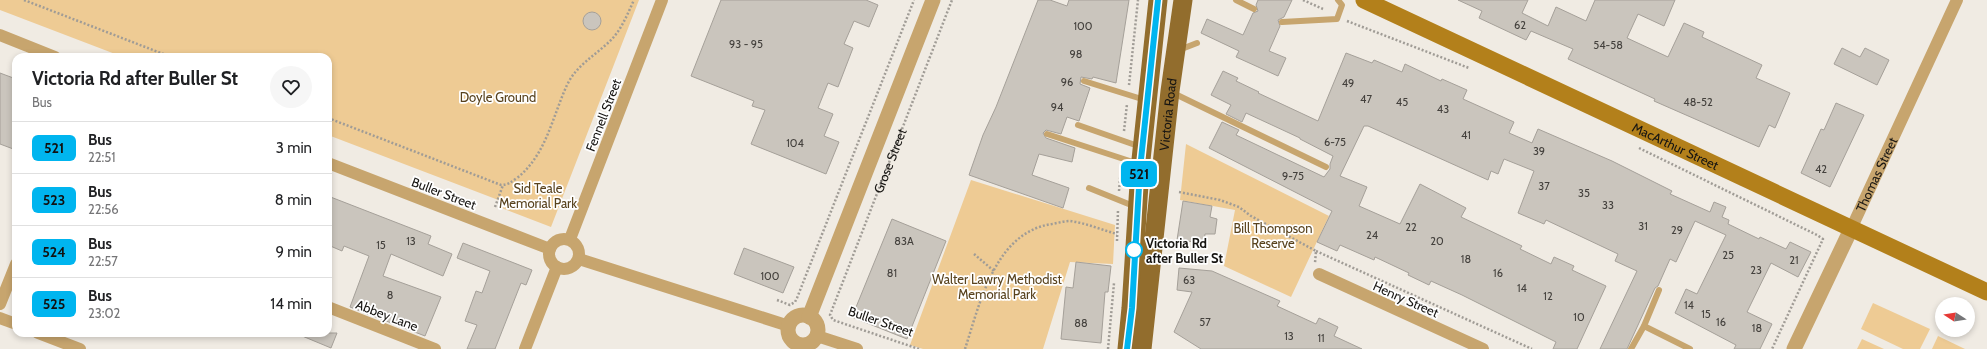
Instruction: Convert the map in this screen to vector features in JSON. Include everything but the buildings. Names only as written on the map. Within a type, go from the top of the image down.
[{"type":"main road","name":"Victoria Road","points":[[1127,349],[1132,308],[1141,156],[1158,0]]},
{"type":"main road","name":"Victoria Road","points":[[1142,349],[1170,91],[1183,0]]},
{"type":"main road","name":"MacArthur Street","points":[[1364,0],[1852,227],[1987,292]]},
{"type":"street","name":"Fennell Street","points":[[570,239],[662,0]]},
{"type":"street","name":"Grose Street","points":[[810,317],[933,0]]},
{"type":"street","name":"Thomas Street","points":[[1794,349],[1957,0]]},
{"type":"street","points":[[0,36],[45,53]]},
{"type":"street","name":"Buller Street","points":[[332,165],[550,249]]},
{"type":"street","points":[[570,239],[579,248],[579,259],[575,265],[570,268],[557,268],[550,260],[550,249],[558,240],[570,239]]},
{"type":"street","points":[[579,259],[789,326]]},
{"type":"street","points":[[525,349],[557,268]]},
{"type":"street","points":[[0,304],[12,274]]},
{"type":"street","name":"Henry Street","points":[[1319,274],[1483,349]]},
{"type":"street","name":"Abbey Lane","points":[[332,310],[435,349]]},
{"type":"street","points":[[797,317],[810,317],[816,323],[817,336],[815,340],[798,347],[792,339],[789,326],[797,317]]},
{"type":"street","points":[[0,318],[12,322]]},
{"type":"street","points":[[817,336],[857,349]]},
{"type":"street","points":[[48,337],[80,349]]},
{"type":"lane","points":[[1236,0],[1254,9]]},
{"type":"lane","points":[[1282,22],[1337,19],[1342,5],[1338,0]]},
{"type":"lane","points":[[1176,52],[1197,43]]},
{"type":"lane","points":[[1084,81],[1147,101]]},
{"type":"lane","points":[[1170,91],[1326,167]]},
{"type":"lane","points":[[1078,126],[1141,156]]},
{"type":"lane","points":[[1047,134],[1141,156]]},
{"type":"lane","points":[[1089,188],[1137,207]]},
{"type":"lane","points":[[1631,349],[1644,326],[1659,290]]},
{"type":"lane","points":[[1644,326],[1690,349]]},
{"type":"path","points":[[24,0],[161,53]]},
{"type":"path","points":[[332,120],[503,185],[507,185],[534,162],[542,147],[567,84],[590,57],[610,41],[624,22],[634,0]]},
{"type":"path","points":[[777,300],[790,305],[795,302],[797,298],[914,0]]},
{"type":"path","name":"Grose Street","points":[[834,320],[830,315],[952,0]]},
{"type":"path","points":[[1303,0],[1338,16],[1476,71]]},
{"type":"path","points":[[1632,144],[1823,239],[1772,349]]},
{"type":"path","points":[[495,207],[503,185]]},
{"type":"path","points":[[1179,192],[1220,200],[1239,206],[1251,216],[1316,251],[1532,349]]},
{"type":"path","points":[[965,349],[1000,257],[1016,239],[1028,231],[1046,224],[1069,221],[1117,234]]},
{"type":"path","points":[[1316,251],[1314,260],[1319,274]]},
{"type":"path","points":[[974,254],[994,271]]},
{"type":"path","name":"Buller Street","points":[[834,320],[919,349]]},
{"type":"green space","name":"Doyle Ground","points":[[0,0],[639,0],[551,227],[499,207],[501,201],[332,137],[332,53],[113,53],[0,10]]},
{"type":"green space","name":"Bill Thompson Reserve","points":[[1186,144],[1329,216],[1291,297],[1224,266],[1235,210],[1180,200]]},
{"type":"green space","name":"Walter Lawry Methodist Memorial Park","points":[[971,180],[1115,225],[1113,264],[1070,262],[1043,349],[923,349],[910,345]]},
{"type":"green space","points":[[1873,303],[1930,329],[1920,349],[1903,349],[1861,329]]},
{"type":"green space","points":[[1938,337],[1940,337],[1965,349],[1932,349]]},
{"type":"green space","points":[[1862,339],[1884,349],[1857,349]]},
{"type":"bus line","name":"521","points":[[1127,349],[1132,308],[1140,169],[1158,0]]},
{"type":"place","name":"Victoria Rd after Buller St","points":[[1134,250]]},
{"type":"park label","name":"Sid Teale Memorial Park","points":[[538,196]]}]
